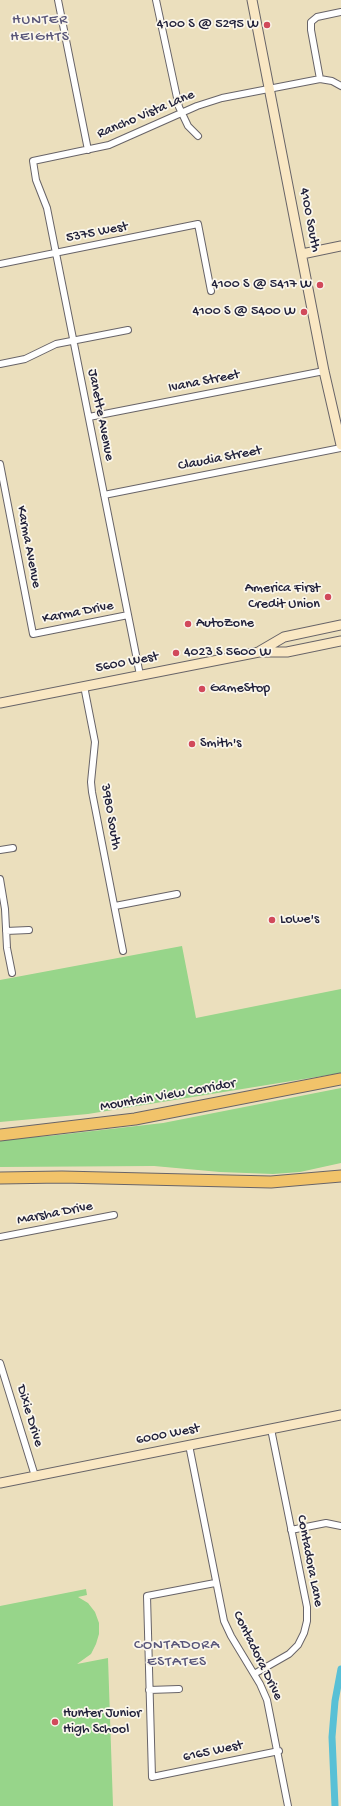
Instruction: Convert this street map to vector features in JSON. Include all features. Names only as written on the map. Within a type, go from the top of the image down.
[{"type":"highway","name":"Mountain View Corridor","points":[[0,1135],[135,1119],[341,1079]]},
{"type":"highway","points":[[0,1178],[62,1177],[271,1182],[341,1176]]},
{"type":"main road","name":"4100 South","points":[[252,0],[324,371],[341,447]]},
{"type":"main road","points":[[302,254],[341,246]]},
{"type":"main road","name":"5600 West","points":[[259,652],[284,637],[341,625]]},
{"type":"main road","name":"5600 West","points":[[0,703],[259,652],[287,652],[341,641]]},
{"type":"main road","name":"6000 West","points":[[0,1483],[341,1415]]},
{"type":"street","points":[[58,0],[88,150]]},
{"type":"street","points":[[156,0],[181,113],[188,126],[198,136]]},
{"type":"street","points":[[341,12],[317,17],[312,22],[311,30],[320,79],[332,81],[341,86]]},
{"type":"street","name":"Rancho Vista Lane","points":[[32,161],[88,150],[118,142],[181,113],[213,101],[320,79]]},
{"type":"street","name":"Janette Avenue","points":[[32,161],[36,180],[46,202],[140,675]]},
{"type":"street","name":"5375 West","points":[[0,264],[198,224],[211,291]]},
{"type":"street","points":[[0,364],[21,360],[56,344],[128,330]]},
{"type":"street","name":"Ivana Street","points":[[89,417],[324,371]]},
{"type":"street","name":"Claudia Street","points":[[104,495],[341,447]]},
{"type":"street","name":"Karma Avenue","points":[[0,464],[33,634]]},
{"type":"street","name":"Karma Drive","points":[[33,634],[128,615]]},
{"type":"street","name":"3980 South","points":[[84,686],[95,742],[91,787],[124,951]]},
{"type":"street","points":[[0,850],[13,848]]},
{"type":"street","points":[[0,879],[4,901],[7,948],[12,974]]},
{"type":"street","points":[[114,906],[177,894]]},
{"type":"street","points":[[6,931],[30,930]]},
{"type":"street","name":"Marsha Drive","points":[[0,1237],[114,1215]]},
{"type":"street","name":"Dixie Drive","points":[[0,1363],[35,1476]]},
{"type":"street","name":"Contadora Lane","points":[[254,1674],[289,1654],[302,1639],[306,1627],[307,1607],[271,1429]]},
{"type":"street","name":"Contadora Drive","points":[[188,1445],[215,1583],[227,1628],[254,1674],[267,1700],[288,1806]]},
{"type":"street","points":[[291,1530],[326,1523],[341,1526]]},
{"type":"street","points":[[179,1689],[149,1690],[147,1596],[215,1583]]},
{"type":"street","name":"6165 West","points":[[149,1690],[152,1777],[278,1751]]},
{"type":"green space","points":[[182,946],[196,1018],[341,989],[341,1073],[88,1114],[0,1122],[0,980]]},
{"type":"green space","points":[[341,1088],[341,1163],[300,1172],[273,1174],[220,1172],[154,1166],[0,1167],[0,1139],[49,1136],[163,1123]]},
{"type":"green space","name":"Hunter Junior High School","points":[[86,1589],[87,1595],[78,1597],[88,1603],[95,1612],[99,1623],[99,1634],[91,1654],[77,1664],[108,1658],[113,1806],[0,1806],[0,1606]]},
{"type":"waterway","points":[[335,1806],[332,1737],[335,1701],[341,1669]]},
{"type":"place","name":"4100 S @ 5295 W","points":[[267,25]]},
{"type":"place","name":"4100 S @ 5417 W","points":[[320,285]]},
{"type":"place","name":"4100 S @ 5400 W","points":[[304,312]]},
{"type":"place","name":"America First Credit Union","points":[[328,597]]},
{"type":"place","name":"AutoZone","points":[[188,624]]},
{"type":"place","name":"4023 S 5600 W","points":[[176,653]]},
{"type":"place","name":"GameStop","points":[[202,689]]},
{"type":"place","name":"Smith's","points":[[192,744]]},
{"type":"place","name":"Lowe's","points":[[272,920]]},
{"type":"place","name":"Hunter Junior High School","points":[[55,1722]]},
{"type":"district","name":"HUNTER HEIGHTS","points":[[40,30]]},
{"type":"district","name":"CONTADORA ESTATES","points":[[177,1654]]}]
